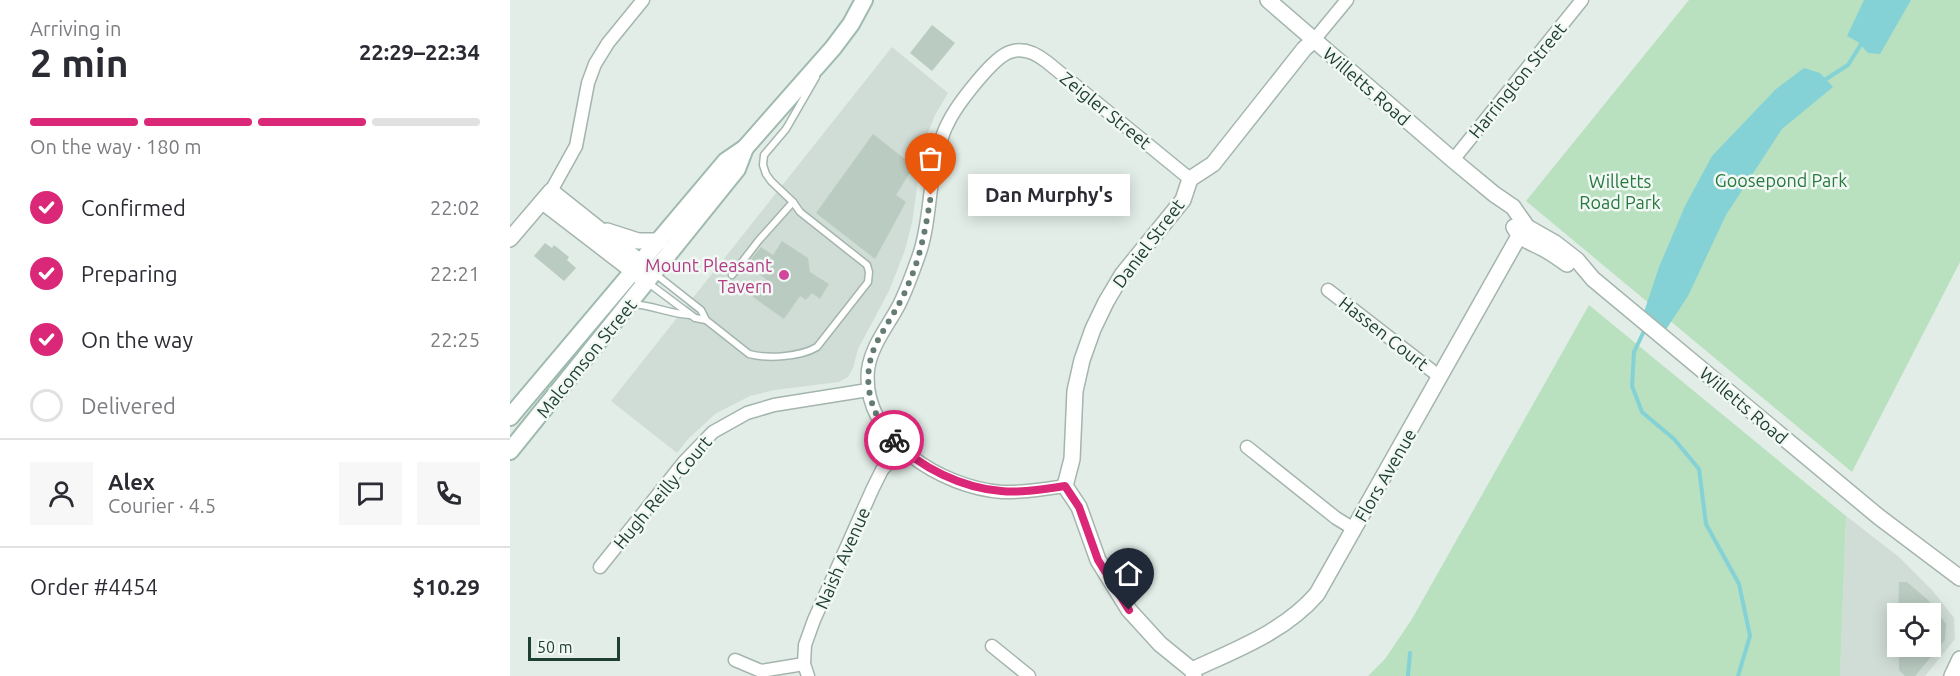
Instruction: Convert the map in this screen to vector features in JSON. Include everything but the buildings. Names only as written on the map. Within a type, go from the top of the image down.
[{"type":"main road","name":"Malcomson Street","points":[[510,452],[629,304],[660,241],[726,161],[745,148],[833,48],[851,24],[864,0]]},
{"type":"main road","name":"Malcomson Street","points":[[851,24],[876,0]]},
{"type":"main road","name":"Malcomson Street","points":[[510,417],[737,169],[745,148]]},
{"type":"street","points":[[510,239],[547,197],[576,146],[588,83],[596,64],[608,43],[643,0]]},
{"type":"street","name":"Willetts Road","points":[[1268,0],[1494,194],[1523,232],[1526,241],[1546,250],[1593,279],[1897,531],[1960,578]]},
{"type":"street","name":"Daniel Street","points":[[1065,486],[1072,459],[1076,392],[1082,360],[1093,329],[1122,275],[1183,200],[1190,179],[1213,164],[1304,49],[1347,0]]},
{"type":"street","name":"Harrington Street","points":[[1453,160],[1582,0]]},
{"type":"street","name":"Zeigler Street","points":[[868,390],[868,369],[876,344],[909,284],[924,242],[938,149],[948,122],[962,100],[999,57],[1017,50],[1041,57],[1190,179]]},
{"type":"street","points":[[547,197],[598,229],[644,273]]},
{"type":"street","points":[[547,197],[644,273]]},
{"type":"street","points":[[598,229],[638,241],[660,241]]},
{"type":"street","name":"Flors Avenue","points":[[1193,673],[1284,625],[1303,610],[1317,594],[1523,232]]},
{"type":"street","name":"Hassen Court","points":[[1328,290],[1440,377]]},
{"type":"street","points":[[868,390],[877,418],[901,448],[938,472],[980,488],[1020,492],[1065,486],[1079,507],[1098,560],[1129,610],[1160,644],[1193,673]]},
{"type":"street","name":"Hugh Reilly Court","points":[[600,567],[684,462],[713,432],[747,413],[774,405],[868,390]]},
{"type":"street","points":[[1247,447],[1336,518],[1354,529]]},
{"type":"street","name":"Naish Avenue","points":[[806,670],[805,645],[814,620],[882,470],[901,448]]},
{"type":"street","name":"Willetts Road","points":[[1897,531],[1925,560],[1960,589]]},
{"type":"street","points":[[992,646],[1029,676]]},
{"type":"street","points":[[1953,676],[1960,659]]},
{"type":"street","points":[[735,660],[761,671],[806,670]]},
{"type":"lane","points":[[644,273],[701,310],[706,320],[749,354],[757,356],[809,351],[817,346],[865,286],[869,272],[867,265],[801,212],[766,174],[763,165],[764,155],[786,129],[833,48]]},
{"type":"lane","points":[[732,275],[793,202]]},
{"type":"lane","points":[[644,273],[690,315],[706,320]]},
{"type":"lane","points":[[629,304],[643,304],[677,314],[690,315]]},
{"type":"shaded area","points":[[892,47],[948,93],[935,115],[923,145],[912,223],[905,250],[889,291],[858,349],[853,368],[848,377],[839,382],[775,390],[750,396],[715,414],[687,440],[677,453],[611,401]]},
{"type":"shaded area","points":[[1846,516],[1899,557],[1932,590],[1954,618],[1955,639],[1941,656],[1941,603],[1887,603],[1887,657],[1940,657],[1925,676],[1840,676]]},
{"type":"green space","name":"Goosepond Park","points":[[1689,0],[1960,0],[1960,262],[1852,472],[1526,201]]},
{"type":"green space","points":[[1589,305],[1846,516],[1840,676],[1368,676],[1385,659],[1412,619]]},
{"type":"water","points":[[1864,0],[1911,0],[1880,54],[1868,53],[1858,42],[1847,36]]},
{"type":"water","points":[[1804,68],[1820,73],[1833,87],[1782,129],[1726,215],[1688,296],[1665,331],[1643,315],[1659,267],[1685,206],[1712,156],[1776,89]]},
{"type":"waterway","points":[[1823,81],[1848,65],[1863,41]]},
{"type":"waterway","points":[[1646,327],[1634,352],[1632,386],[1642,412],[1674,439],[1699,469],[1706,524],[1739,584],[1750,636],[1738,676]]},
{"type":"waterway","points":[[1408,676],[1410,653]]},
{"type":"way so far","points":[[894,440],[877,418],[868,390],[868,369],[876,344],[909,284],[924,242],[931,195]]},
{"type":"place","name":"Dan Murphy's","points":[[931,195]]},
{"type":"place","name":"Mount Pleasant Tavern","points":[[784,275]]},
{"type":"route","points":[[894,440],[901,448],[938,472],[980,488],[1001,492],[1020,492],[1065,486],[1079,507],[1098,560],[1129,610]]},
{"type":"park label","name":"Willetts Road Park","points":[[1620,192]]}]
